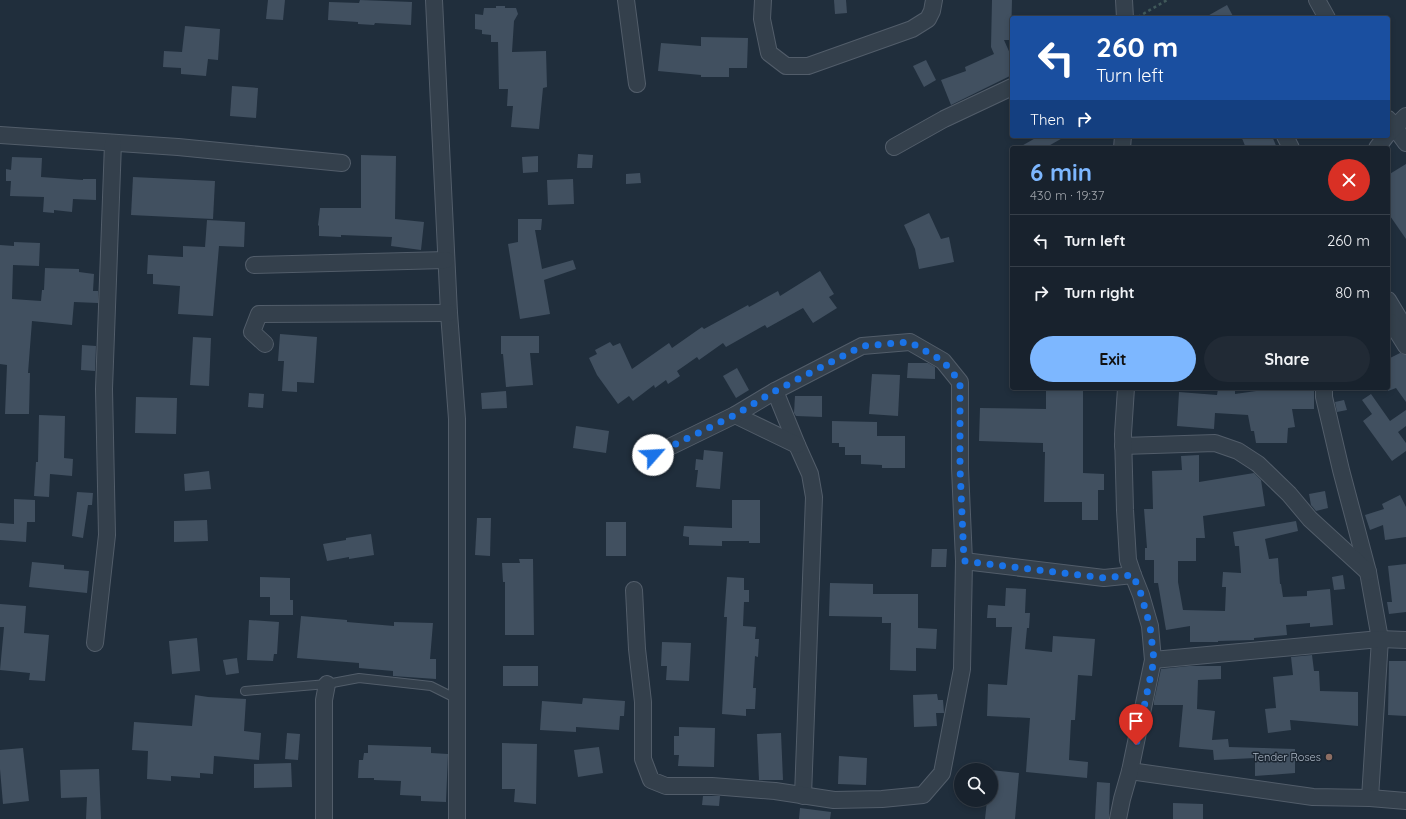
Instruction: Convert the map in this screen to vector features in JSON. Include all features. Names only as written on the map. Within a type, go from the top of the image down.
[{"type":"street","points":[[433,0],[449,313],[457,419],[457,819]]},
{"type":"street","points":[[626,0],[637,84]]},
{"type":"street","points":[[763,0],[762,19],[769,52],[786,66],[808,66],[912,29],[928,18],[932,11],[934,0]]},
{"type":"street","points":[[1124,0],[1125,16]]},
{"type":"street","points":[[1317,0],[1326,16]]},
{"type":"street","points":[[894,147],[944,119],[1010,88]]},
{"type":"street","points":[[1393,127],[1406,143]]},
{"type":"street","points":[[0,134],[178,147],[342,163]]},
{"type":"street","points":[[1379,146],[1385,138]]},
{"type":"street","points":[[95,643],[107,535],[104,389],[113,143]]},
{"type":"street","points":[[254,265],[446,260]]},
{"type":"street","points":[[1390,303],[1406,330]]},
{"type":"street","points":[[264,344],[252,332],[259,314],[449,313]]},
{"type":"street","points":[[1390,321],[1406,346]]},
{"type":"street","points":[[634,590],[637,650],[644,702],[643,759],[651,780],[666,786],[712,786],[775,792],[834,800],[882,799],[923,795],[942,773],[962,669],[964,561],[960,468],[960,382],[943,361],[910,342],[862,346],[775,391],[735,415],[653,455]]},
{"type":"street","points":[[1118,819],[1154,660],[1150,626],[1141,594],[1128,560],[1123,446],[1126,390]]},
{"type":"street","points":[[1324,390],[1324,397],[1341,470],[1368,572],[1380,639],[1370,798]]},
{"type":"street","points":[[775,391],[810,474],[814,496],[803,796]]},
{"type":"street","points":[[735,415],[797,445]]},
{"type":"street","points":[[1123,446],[1215,443],[1238,451],[1258,464],[1310,519],[1368,572]]},
{"type":"street","points":[[964,561],[1104,578],[1133,575]]},
{"type":"street","points":[[1154,660],[1380,639],[1406,640]]},
{"type":"street","points":[[324,819],[324,700],[327,684]]},
{"type":"street","points":[[1130,770],[1313,797],[1370,798],[1406,801]]},
{"type":"lane","points":[[245,691],[327,684],[359,678],[416,683],[431,686],[457,700]]},
{"type":"path","points":[[1139,16],[1166,0]]},
{"type":"building","points":[[268,0],[285,0],[283,20],[266,19]]},
{"type":"building","points":[[360,0],[412,2],[411,25],[375,23],[374,25],[358,24],[358,22],[328,20],[329,2],[359,3]]},
{"type":"building","points":[[834,0],[846,0],[847,13],[835,14]]},
{"type":"building","points":[[992,0],[1012,0],[1010,40],[1004,40],[1010,54],[1010,76],[951,105],[941,80],[966,71],[965,67],[994,54],[991,47]]},
{"type":"building","points":[[1227,5],[1233,16],[1208,16]]},
{"type":"building","points":[[496,6],[516,8],[518,14],[514,21],[512,52],[546,51],[547,87],[543,88],[539,129],[511,127],[513,106],[507,106],[508,89],[499,89],[498,42],[491,42],[491,35],[482,34],[482,30],[475,29],[475,14],[483,15],[484,8],[496,8]]},
{"type":"building","points":[[185,26],[220,29],[218,60],[208,59],[206,76],[181,74],[181,68],[163,67],[164,51],[182,52]]},
{"type":"building","points":[[701,37],[748,38],[747,68],[729,68],[729,77],[701,77],[701,75],[658,71],[661,43],[701,46]]},
{"type":"building","points":[[926,60],[936,80],[924,87],[913,66]]},
{"type":"building","points":[[232,86],[258,88],[256,118],[230,116]]},
{"type":"building","points":[[1036,138],[1062,138],[1048,146],[1022,146]]},
{"type":"building","points":[[1242,138],[1273,138],[1276,146],[1245,146]]},
{"type":"building","points":[[578,154],[593,155],[592,168],[577,168]]},
{"type":"building","points":[[361,155],[396,156],[395,219],[424,222],[421,250],[391,246],[392,237],[341,235],[341,237],[319,236],[318,225],[320,208],[361,208]]},
{"type":"building","points":[[538,156],[538,172],[523,173],[522,157]]},
{"type":"building","points":[[12,157],[42,158],[41,177],[83,180],[96,179],[96,200],[73,199],[72,212],[54,210],[54,213],[43,212],[44,197],[10,196],[11,181],[6,181],[6,169],[11,170]]},
{"type":"building","points":[[1406,164],[1406,239],[1390,216],[1390,174]]},
{"type":"building","points":[[640,173],[641,183],[626,184],[626,174]]},
{"type":"building","points":[[133,177],[215,181],[213,219],[131,215]]},
{"type":"building","points":[[573,179],[574,204],[548,205],[547,180]]},
{"type":"building","points":[[929,213],[941,239],[949,237],[954,262],[919,269],[915,249],[904,225]]},
{"type":"building","points":[[518,219],[542,219],[541,230],[535,230],[542,269],[573,260],[576,269],[544,280],[550,314],[520,319],[508,244],[518,242]]},
{"type":"building","points":[[207,220],[245,222],[244,247],[219,246],[213,316],[178,314],[180,286],[153,284],[153,274],[147,274],[148,255],[183,257],[183,246],[205,247]]},
{"type":"building","points":[[14,242],[40,243],[39,266],[13,265],[12,299],[41,301],[42,290],[44,290],[45,268],[79,269],[79,272],[94,274],[93,291],[98,291],[98,303],[74,302],[72,325],[32,321],[28,373],[30,373],[29,414],[5,414],[7,365],[0,364],[0,245],[14,246]]},
{"type":"building","points":[[820,271],[834,294],[829,297],[837,308],[813,323],[803,308],[767,328],[765,325],[726,347],[723,343],[699,360],[697,357],[677,371],[680,376],[668,384],[666,380],[655,388],[654,385],[633,401],[629,396],[618,404],[597,375],[589,358],[597,354],[595,350],[610,342],[613,346],[620,343],[632,369],[669,343],[672,348],[702,327],[704,329],[748,305],[749,307],[778,291],[780,296]]},
{"type":"building","points":[[280,334],[317,337],[314,383],[297,382],[297,392],[282,391],[284,361],[278,361]]},
{"type":"building","points":[[501,336],[539,336],[539,353],[530,353],[533,385],[506,387],[503,354],[501,354]]},
{"type":"building","points":[[193,337],[211,338],[209,386],[190,385]]},
{"type":"building","points":[[82,345],[96,346],[95,371],[81,370]]},
{"type":"building","points":[[1400,353],[1406,355],[1406,402],[1396,388],[1388,391],[1390,390],[1390,358]]},
{"type":"building","points":[[908,363],[928,363],[935,367],[935,379],[907,378]]},
{"type":"building","points":[[737,368],[749,390],[736,398],[723,376]]},
{"type":"building","points":[[872,374],[900,375],[898,416],[869,414]]},
{"type":"building","points":[[1046,390],[1083,390],[1083,473],[1104,474],[1104,490],[1098,490],[1098,520],[1082,520],[1082,502],[1044,502],[1045,452],[1043,452],[1043,443],[979,441],[980,408],[1046,409]]},
{"type":"building","points":[[1218,390],[1235,390],[1235,394],[1264,390],[1314,390],[1314,409],[1292,409],[1295,427],[1288,428],[1287,443],[1256,443],[1254,431],[1251,431],[1248,415],[1215,413],[1214,429],[1177,426],[1179,392],[1217,395]]},
{"type":"building","points":[[506,391],[507,408],[482,409],[481,393]]},
{"type":"building","points":[[249,393],[264,394],[263,408],[248,407]]},
{"type":"building","points":[[1371,394],[1390,421],[1406,410],[1406,426],[1398,432],[1406,443],[1406,451],[1392,461],[1363,421],[1372,414],[1362,400]]},
{"type":"building","points":[[795,396],[822,396],[822,417],[796,416],[794,413]]},
{"type":"building","points":[[136,397],[177,398],[176,434],[135,433]]},
{"type":"building","points":[[1344,400],[1347,410],[1337,412],[1335,402]]},
{"type":"building","points":[[39,415],[65,416],[64,458],[73,459],[72,476],[50,474],[49,497],[34,496],[36,462],[38,462]]},
{"type":"building","points":[[832,421],[877,422],[877,436],[905,436],[905,468],[882,468],[882,465],[861,464],[861,455],[845,455],[845,447],[839,447],[839,443],[832,443]]},
{"type":"building","points":[[576,426],[609,431],[606,453],[573,448]]},
{"type":"building","points":[[704,450],[723,452],[720,489],[696,487],[698,470],[695,470],[696,459],[703,460]]},
{"type":"building","points":[[1199,455],[1199,482],[1254,473],[1261,480],[1265,506],[1203,516],[1205,538],[1196,538],[1196,561],[1178,561],[1178,582],[1183,610],[1225,611],[1226,587],[1222,587],[1223,572],[1241,573],[1239,546],[1235,546],[1233,532],[1296,521],[1298,531],[1265,539],[1269,559],[1278,558],[1280,584],[1283,597],[1307,596],[1307,591],[1330,589],[1333,625],[1310,627],[1310,623],[1286,625],[1287,635],[1254,638],[1254,640],[1218,642],[1190,642],[1190,626],[1166,630],[1158,583],[1154,583],[1154,560],[1145,560],[1145,548],[1147,548],[1144,509],[1153,509],[1152,471],[1182,470],[1181,456]]},
{"type":"building","points":[[209,471],[211,489],[185,491],[184,474]]},
{"type":"building","points":[[1325,491],[1328,508],[1316,511],[1311,505],[1309,494]]},
{"type":"building","points":[[77,492],[93,493],[92,505],[88,505],[83,538],[72,536]]},
{"type":"building","points":[[1400,495],[1406,507],[1406,537],[1385,540],[1383,525],[1370,530],[1365,515],[1384,509],[1382,504]]},
{"type":"building","points":[[14,499],[35,500],[35,522],[27,522],[26,542],[0,540],[0,523],[14,524]]},
{"type":"building","points":[[732,500],[760,500],[760,543],[749,543],[749,541],[722,541],[722,546],[689,545],[689,537],[683,536],[684,526],[732,528]]},
{"type":"building","points":[[477,518],[491,518],[490,556],[475,555]]},
{"type":"building","points":[[207,520],[208,541],[174,542],[174,521]]},
{"type":"building","points":[[606,522],[626,522],[626,556],[606,556]]},
{"type":"building","points":[[371,534],[374,555],[327,561],[323,544]]},
{"type":"building","points":[[932,549],[947,549],[946,567],[931,567]]},
{"type":"building","points":[[519,559],[533,559],[534,635],[505,635],[505,582],[503,582],[502,563],[520,563]]},
{"type":"building","points":[[32,562],[64,565],[64,569],[89,571],[87,593],[29,587]]},
{"type":"building","points":[[1406,564],[1406,612],[1389,614],[1387,602],[1392,602],[1388,566]]},
{"type":"building","points":[[1343,575],[1345,589],[1334,590],[1332,577]]},
{"type":"building","points":[[260,577],[290,578],[290,600],[293,600],[293,615],[270,615],[270,597],[260,597]]},
{"type":"building","points":[[727,577],[744,578],[744,590],[749,590],[749,602],[744,602],[743,626],[756,627],[755,639],[759,639],[758,657],[755,656],[753,688],[756,688],[755,709],[746,709],[746,716],[722,714],[727,617],[724,617]]},
{"type":"building","points":[[830,583],[873,584],[873,594],[918,594],[918,628],[937,629],[936,649],[916,648],[916,671],[890,670],[891,623],[882,623],[882,617],[829,616]]},
{"type":"building","points":[[1006,588],[1026,589],[1025,613],[1030,613],[1025,649],[1052,652],[1053,636],[1095,639],[1092,676],[1078,675],[1075,720],[1071,720],[1069,760],[1088,762],[1087,778],[1026,772],[1030,718],[987,716],[988,684],[1007,685],[1012,627],[996,627],[996,618],[987,618],[988,605],[1005,606]]},
{"type":"building","points":[[0,604],[26,606],[24,633],[49,635],[45,681],[29,680],[30,673],[0,670],[4,627],[0,627]]},
{"type":"building","points":[[301,616],[394,626],[394,622],[433,623],[430,659],[436,659],[436,679],[393,676],[393,671],[359,668],[359,663],[297,658]]},
{"type":"building","points":[[249,620],[279,622],[277,654],[274,654],[273,661],[247,660]]},
{"type":"building","points":[[197,638],[200,671],[172,674],[169,641]]},
{"type":"building","points":[[662,642],[691,643],[689,681],[666,680],[667,666],[661,666]]},
{"type":"building","points":[[1312,655],[1314,671],[1319,671],[1320,691],[1358,692],[1358,726],[1290,720],[1291,730],[1268,733],[1265,709],[1276,708],[1273,677],[1293,675],[1291,657]]},
{"type":"building","points":[[237,658],[239,673],[226,675],[223,660]]},
{"type":"building","points":[[1389,661],[1406,661],[1406,716],[1388,715]]},
{"type":"building","points":[[503,666],[538,666],[538,686],[503,686]]},
{"type":"building","points":[[1189,666],[1221,666],[1221,679],[1198,680],[1197,709],[1215,711],[1212,740],[1228,739],[1229,747],[1295,749],[1295,773],[1255,776],[1255,758],[1214,760],[1213,750],[1179,747],[1183,705],[1154,705],[1154,701],[1161,669]]},
{"type":"building","points":[[937,694],[938,700],[943,700],[944,713],[936,713],[937,726],[914,727],[913,695]]},
{"type":"building","points":[[195,695],[246,699],[244,731],[261,733],[259,760],[214,756],[213,774],[200,773],[200,778],[171,776],[171,781],[147,779],[148,751],[132,750],[134,722],[192,726]]},
{"type":"building","points":[[583,698],[625,701],[624,716],[620,716],[619,730],[576,727],[576,732],[540,730],[542,701],[582,704]]},
{"type":"building","points":[[679,727],[715,728],[714,767],[678,766],[679,755],[674,755],[674,736],[679,736]]},
{"type":"building","points":[[287,733],[300,734],[298,760],[285,759]]},
{"type":"building","points":[[781,733],[783,780],[759,780],[757,734]]},
{"type":"building","points":[[502,743],[537,744],[536,804],[514,802],[515,789],[502,789]]},
{"type":"building","points":[[368,745],[431,747],[431,753],[448,754],[446,802],[421,801],[421,796],[400,795],[401,781],[358,778],[359,760],[363,760],[364,753],[368,753]]},
{"type":"building","points":[[599,747],[603,773],[578,777],[574,750]]},
{"type":"building","points":[[23,748],[29,801],[3,804],[0,750]]},
{"type":"building","points":[[839,756],[867,758],[866,785],[838,784]]},
{"type":"building","points":[[291,763],[292,787],[254,788],[254,764]]},
{"type":"building","points":[[99,769],[101,819],[86,819],[87,797],[61,798],[60,770]]},
{"type":"building","points":[[998,771],[1019,773],[1015,819],[985,819],[986,807],[998,807]]},
{"type":"building","points":[[1097,782],[1110,783],[1109,819],[1095,819]]},
{"type":"building","points":[[703,796],[720,796],[719,806],[702,805]]},
{"type":"building","points":[[1173,803],[1203,804],[1203,819],[1173,819]]},
{"type":"building","points":[[800,808],[831,812],[830,819],[799,819]]},
{"type":"place","name":"Tender Roses","points":[[1329,757]]},
{"type":"route","points":[[653,455],[735,415],[775,391],[862,346],[910,342],[943,361],[960,382],[960,468],[964,561],[1104,578],[1133,575],[1141,594],[1150,626],[1154,660],[1136,745]]}]
